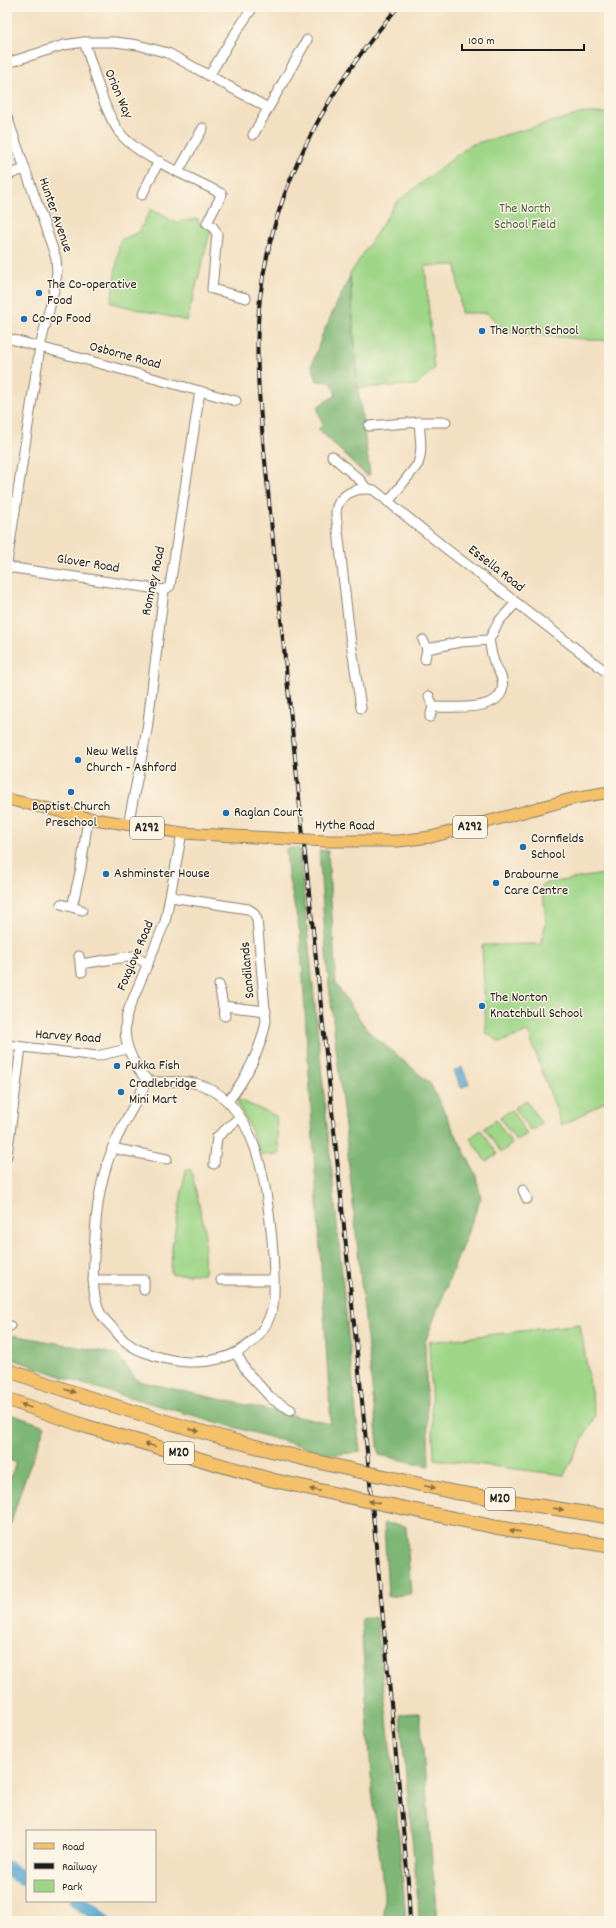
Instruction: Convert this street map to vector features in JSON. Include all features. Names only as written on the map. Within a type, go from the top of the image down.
[{"type":"highway","name":"M20","points":[[7,1370],[160,1421],[283,1455],[453,1492],[609,1517]]},
{"type":"highway","name":"M20","points":[[7,1399],[85,1426],[272,1480],[495,1528],[609,1546]]},
{"type":"main road","name":"Hythe Road","points":[[7,799],[88,818],[182,833],[289,839],[398,841],[431,837],[576,798],[609,792]]},
{"type":"street","points":[[209,76],[253,7]]},
{"type":"street","points":[[253,135],[307,40]]},
{"type":"street","points":[[7,63],[64,45],[84,42],[115,42],[161,51],[268,108]]},
{"type":"street","name":"Orion Way","points":[[84,42],[95,78],[116,126],[124,137],[134,147],[178,172],[222,194],[207,223],[213,227],[217,234],[212,289],[246,298]]},
{"type":"street","name":"Hunter Avenue","points":[[7,117],[56,258],[57,266],[55,286],[40,347],[7,563]]},
{"type":"street","points":[[178,172],[203,128]]},
{"type":"street","points":[[142,195],[159,161]]},
{"type":"street","points":[[7,175],[25,169]]},
{"type":"street","name":"Osborne Road","points":[[7,338],[236,401]]},
{"type":"street","name":"Romney Road","points":[[128,825],[147,730],[162,602],[164,590],[170,586],[200,391]]},
{"type":"street","points":[[388,502],[418,464],[421,444],[419,422]]},
{"type":"street","points":[[369,426],[419,422],[446,422]]},
{"type":"street","name":"Essella Road","points":[[332,456],[362,481],[366,488],[374,490],[516,603],[609,674]]},
{"type":"street","points":[[361,708],[350,636],[336,507],[346,495],[356,489],[366,488]]},
{"type":"street","name":"Glover Road","points":[[7,567],[164,590]]},
{"type":"street","points":[[433,707],[488,705],[498,698],[503,686],[502,678],[494,662],[489,640],[499,621],[516,603]]},
{"type":"street","points":[[425,659],[425,645],[489,640]]},
{"type":"street","points":[[429,696],[433,707],[430,717]]},
{"type":"street","points":[[72,907],[81,868],[88,818]]},
{"type":"street","name":"Foxglove Road","points":[[149,1081],[142,1074],[127,1049],[124,1024],[165,922],[171,897],[182,833]]},
{"type":"street","name":"Sandilands","points":[[171,897],[248,909],[253,912],[257,919],[266,1010],[264,1031],[252,1063],[237,1090],[228,1101]]},
{"type":"street","points":[[61,904],[82,910]]},
{"type":"street","points":[[80,964],[133,956],[148,964]]},
{"type":"street","points":[[219,985],[225,1016]]},
{"type":"street","points":[[223,1006],[266,1010]]},
{"type":"street","name":"Harvey Road","points":[[7,1045],[97,1056],[127,1049]]},
{"type":"street","points":[[7,1156],[21,1047]]},
{"type":"street","points":[[149,1081],[193,1082],[211,1088],[228,1101],[248,1131],[264,1176],[272,1224],[274,1280],[273,1309],[267,1322],[254,1341],[227,1358],[215,1361],[186,1363],[174,1362],[134,1348],[120,1337],[99,1310],[93,1280],[96,1212],[102,1179],[112,1148],[144,1086],[149,1081]]},
{"type":"street","points":[[214,1164],[219,1134],[240,1117]]},
{"type":"street","points":[[112,1148],[150,1160],[167,1158]]},
{"type":"street","points":[[205,1151],[215,1152]]},
{"type":"street","points":[[523,1190],[527,1199]]},
{"type":"street","points":[[93,1280],[144,1280],[144,1290]]},
{"type":"street","points":[[221,1280],[274,1280]]},
{"type":"street","points":[[236,1353],[247,1372],[272,1399],[288,1405]]},
{"type":"green space","name":"The North School Field","points":[[583,113],[609,113],[609,341],[507,333],[487,313],[461,313],[456,265],[425,266],[434,369],[416,385],[358,388],[350,274],[396,203],[470,145]]},
{"type":"green space","points":[[151,209],[175,222],[198,219],[199,224],[211,229],[187,321],[111,303],[120,240],[139,232]]},
{"type":"green space","points":[[350,276],[358,388],[370,474],[367,476],[318,429],[323,426],[317,407],[336,395],[331,382],[317,381],[312,365],[323,333]]},
{"type":"green space","points":[[286,848],[299,848],[360,1452],[332,1455],[83,1384],[7,1357],[7,1334],[116,1354],[138,1381],[331,1424],[300,932],[288,875]]},
{"type":"green space","points":[[319,850],[328,851],[336,984],[368,1031],[430,1083],[476,1175],[481,1198],[425,1342],[429,1466],[379,1455],[327,966]]},
{"type":"green space","points":[[609,873],[609,1099],[562,1126],[528,1032],[500,1042],[486,1033],[482,945],[541,944],[546,922],[542,884]]},
{"type":"green space","points":[[237,1099],[276,1116],[279,1154],[261,1155],[248,1123],[239,1107]]},
{"type":"green space","points":[[526,1100],[542,1124],[531,1131],[514,1108]]},
{"type":"green space","points":[[511,1110],[527,1134],[516,1141],[500,1118]]},
{"type":"green space","points":[[496,1120],[512,1144],[501,1152],[484,1128]]},
{"type":"green space","points":[[481,1130],[497,1154],[486,1162],[470,1138]]},
{"type":"green space","points":[[186,1169],[191,1170],[205,1230],[204,1274],[171,1274],[172,1247]]},
{"type":"green space","points":[[580,1324],[595,1416],[564,1475],[434,1459],[429,1342]]},
{"type":"green space","points":[[7,1413],[45,1426],[22,1487],[7,1536],[7,1488],[16,1462],[7,1460]]},
{"type":"green space","points":[[384,1523],[406,1526],[411,1594],[388,1597]]},
{"type":"green space","points":[[367,1617],[376,1618],[395,1792],[406,1921],[384,1921],[384,1894],[372,1791],[361,1619]]},
{"type":"green space","points":[[420,1713],[437,1921],[419,1921],[400,1715]]},
{"type":"water","points":[[462,1067],[469,1084],[461,1088],[454,1071]]},
{"type":"waterway","points":[[7,1868],[15,1874],[26,1879]]},
{"type":"waterway","points":[[79,1902],[94,1912],[103,1921]]},
{"type":"railway","points":[[398,7],[348,72],[326,107],[307,142],[290,179],[277,218],[267,257],[260,298],[257,346],[263,443],[370,1478],[408,1881],[410,1921]]},
{"type":"place","name":"The Co-operative Food","points":[[39,293]]},
{"type":"place","name":"Co-op Food","points":[[24,319]]},
{"type":"place","name":"The North School","points":[[482,331]]},
{"type":"place","name":"New Wells Church - Ashford","points":[[78,760]]},
{"type":"place","name":"Baptist Church Preschool","points":[[71,792]]},
{"type":"place","name":"Raglan Court","points":[[226,813]]},
{"type":"place","name":"Cornfields School","points":[[523,847]]},
{"type":"place","name":"Ashminster House","points":[[106,874]]},
{"type":"place","name":"Brabourne Care Centre","points":[[496,883]]},
{"type":"place","name":"The Norton Knatchbull School","points":[[482,1006]]},
{"type":"place","name":"Pukka Fish","points":[[117,1066]]},
{"type":"place","name":"Cradlebridge Mini Mart","points":[[121,1092]]}]
